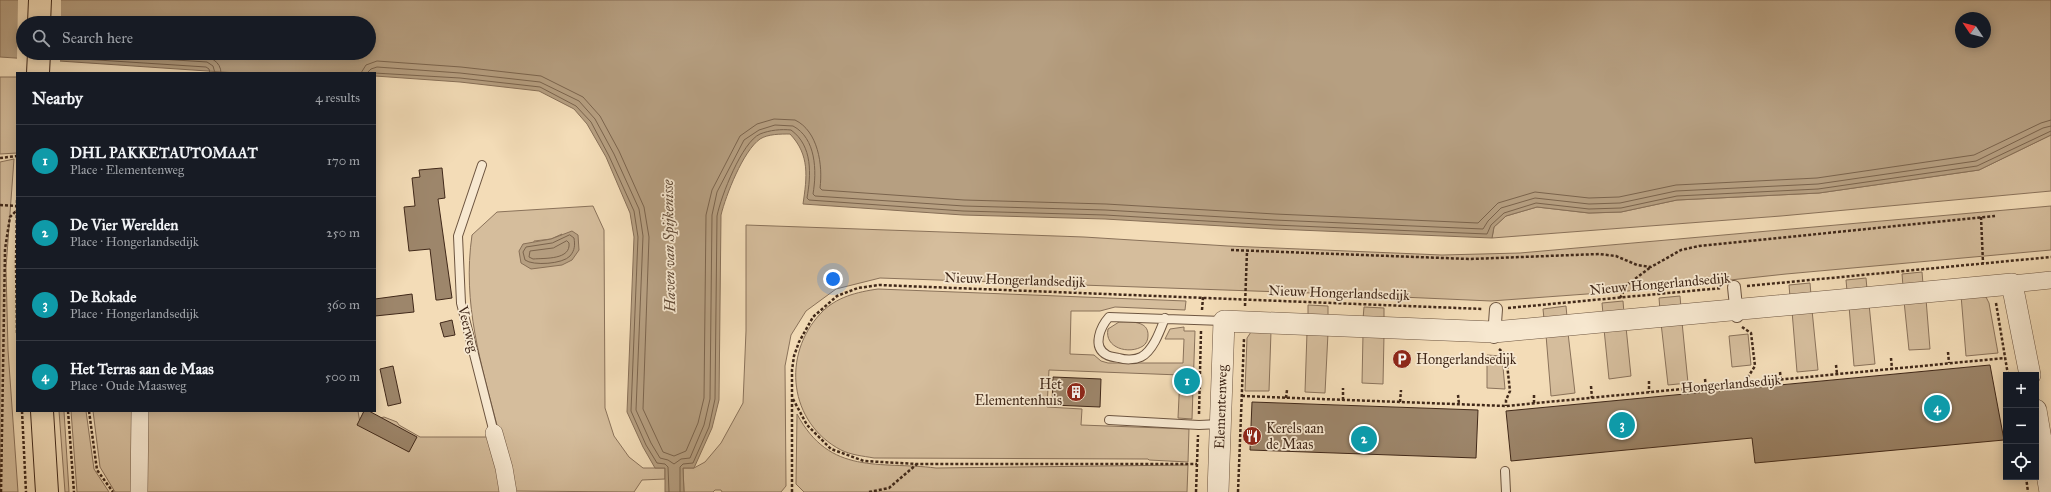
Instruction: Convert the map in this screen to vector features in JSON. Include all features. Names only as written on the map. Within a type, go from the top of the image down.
[{"type":"main road","points":[[34,16],[40,0]]},
{"type":"main road","points":[[33,60],[38,72]]},
{"type":"main road","points":[[42,412],[47,492]]},
{"type":"street","points":[[1224,321],[1494,338],[1737,316],[2051,280]]},
{"type":"street","points":[[2002,285],[2029,372]]},
{"type":"street","points":[[1734,287],[1737,316]]},
{"type":"street","points":[[1494,338],[1496,310]]},
{"type":"street","name":"Elementenweg","points":[[1218,492],[1224,321]]},
{"type":"street","points":[[139,492],[140,412]]},
{"type":"street","points":[[2039,428],[2050,492]]},
{"type":"street","name":"Veerweg","points":[[494,433],[504,468],[508,492]]},
{"type":"lane","name":"Veerweg","points":[[482,165],[458,236],[461,303],[494,433]]},
{"type":"lane","points":[[1165,318],[1152,346],[1141,357],[1124,360],[1106,354],[1100,347],[1099,338],[1102,326],[1109,317],[1165,318],[1224,321]]},
{"type":"lane","points":[[1109,420],[1199,425],[1221,424]]},
{"type":"lane","points":[[1505,471],[1506,492]]},
{"type":"path","points":[[0,158],[16,156]]},
{"type":"path","points":[[0,205],[16,206]]},
{"type":"path","points":[[1,492],[5,249],[10,217],[16,211]]},
{"type":"path","points":[[1620,298],[1627,285],[1651,266],[1681,250],[1700,246],[1995,216]]},
{"type":"path","points":[[1981,218],[1983,263]]},
{"type":"path","points":[[1231,250],[1470,259],[1599,254],[1616,256],[1636,265],[1651,266]]},
{"type":"path","points":[[1238,492],[1247,250]]},
{"type":"path","name":"Nieuw Hongerlandsedijk","points":[[792,492],[794,356],[805,328],[813,317],[837,296],[858,288],[879,285],[1496,310],[2051,257]]},
{"type":"path","points":[[1988,263],[2002,285],[2005,358],[2007,372]]},
{"type":"path","name":"Elementenweg","points":[[1196,492],[1203,297]]},
{"type":"path","points":[[1737,316],[1751,333],[1755,366],[1748,377],[1749,383]]},
{"type":"path","points":[[1494,338],[1506,355],[1510,391],[1506,400],[1506,406]]},
{"type":"path","points":[[1948,352],[1949,364]]},
{"type":"path","points":[[1891,358],[1892,369]]},
{"type":"path","name":"Hongerlandsedijk","points":[[1242,396],[1506,406],[2005,358]]},
{"type":"path","points":[[1836,365],[1836,374]]},
{"type":"path","points":[[1780,372],[1780,380]]},
{"type":"path","points":[[1705,379],[1706,387]]},
{"type":"path","points":[[1649,381],[1649,392]]},
{"type":"path","points":[[1591,386],[1592,398]]},
{"type":"path","points":[[1343,388],[1343,400]]},
{"type":"path","points":[[1286,398],[1287,390]]},
{"type":"path","points":[[1400,402],[1401,390]]},
{"type":"path","points":[[1458,395],[1459,404]]},
{"type":"path","points":[[1534,395],[1534,403]]},
{"type":"path","points":[[793,399],[807,425],[832,449],[864,461],[917,464],[1197,464]]},
{"type":"path","points":[[22,412],[26,492]]},
{"type":"path","points":[[68,412],[74,492]]},
{"type":"path","points":[[90,412],[98,470],[112,492]]},
{"type":"path","points":[[869,492],[889,488],[917,464]]},
{"type":"path","points":[[2026,480],[2028,492]]},
{"type":"shaded area","points":[[0,77],[16,77],[16,153],[0,154]]},
{"type":"shaded area","points":[[2051,135],[2051,191],[1781,216],[1492,238],[1494,227],[1506,216],[1537,207],[1589,213],[1621,212],[1677,200],[1819,193],[1979,170]]},
{"type":"shaded area","points":[[14,159],[6,268],[8,350],[18,492],[0,492],[0,162]]},
{"type":"shaded area","points":[[593,206],[604,230],[605,408],[614,436],[629,457],[643,468],[665,468],[665,479],[642,480],[634,492],[513,491],[485,381],[471,309],[469,285],[472,235],[497,212]],"holes":[[[562,234],[531,269],[534,241],[551,239]]]},
{"type":"shaded area","points":[[2051,206],[2051,250],[1786,274],[1628,291],[1491,301],[1311,293],[880,278],[836,289],[806,311],[791,335],[785,366],[786,486],[781,492],[722,492],[721,490],[715,490],[713,492],[684,492],[683,468],[694,468],[705,462],[721,443],[743,403],[746,331],[746,225],[1084,237],[1228,246],[1442,255],[1520,253]]},
{"type":"shaded area","points":[[1922,272],[1923,284],[1903,286],[1902,274]]},
{"type":"shaded area","points":[[1866,278],[1867,289],[1847,291],[1846,280]]},
{"type":"shaded area","points":[[1810,283],[1811,295],[1790,297],[1789,285]]},
{"type":"shaded area","points":[[878,289],[1186,301],[1185,310],[1115,307],[1100,311],[1071,311],[1070,354],[1094,355],[1101,361],[1108,363],[1183,363],[1184,339],[1165,339],[1170,329],[1184,327],[1184,331],[1195,331],[1192,419],[1178,418],[1180,375],[1049,370],[1047,407],[1082,409],[1081,425],[1189,429],[1188,462],[1148,459],[874,458],[841,450],[824,438],[810,423],[801,406],[796,387],[796,368],[800,348],[808,330],[827,307],[847,296]]},
{"type":"shaded area","points":[[1981,294],[1986,297],[1989,303],[1998,353],[1966,356],[1961,295]]},
{"type":"shaded area","points":[[1680,296],[1681,308],[1660,310],[1659,298]]},
{"type":"shaded area","points":[[1926,299],[1930,349],[1909,350],[1904,301]]},
{"type":"shaded area","points":[[1623,301],[1624,313],[1603,314],[1602,303]]},
{"type":"shaded area","points":[[1869,304],[1875,364],[1854,366],[1849,306]]},
{"type":"shaded area","points":[[1308,305],[1328,306],[1328,318],[1308,317]]},
{"type":"shaded area","points":[[1566,306],[1567,317],[1544,319],[1543,309]]},
{"type":"shaded area","points":[[1364,307],[1384,308],[1384,320],[1363,319]]},
{"type":"shaded area","points":[[1812,310],[1818,370],[1797,372],[1792,311]]},
{"type":"shaded area","points":[[1119,322],[1138,323],[1145,327],[1148,336],[1145,344],[1137,349],[1131,350],[1125,350],[1114,345],[1108,336],[1108,329]]},
{"type":"shaded area","points":[[1682,322],[1688,383],[1668,385],[1661,323]]},
{"type":"shaded area","points":[[1626,327],[1631,376],[1609,379],[1604,329]]},
{"type":"shaded area","points":[[1271,331],[1269,391],[1245,391],[1247,338],[1251,332]]},
{"type":"shaded area","points":[[1307,332],[1328,333],[1325,393],[1305,392]]},
{"type":"shaded area","points":[[1568,333],[1575,393],[1551,396],[1546,335]]},
{"type":"shaded area","points":[[1363,334],[1384,335],[1383,384],[1362,383]]},
{"type":"shaded area","points":[[1748,334],[1751,365],[1732,367],[1729,336]]},
{"type":"shaded area","points":[[1487,355],[1502,356],[1505,389],[1487,388]]},
{"type":"shaded area","points":[[59,412],[64,412],[69,492],[65,492]]},
{"type":"shaded area","points":[[71,412],[86,412],[94,469],[109,492],[77,492]]},
{"type":"shaded area","points":[[93,412],[135,412],[134,492],[115,492],[100,467]]},
{"type":"shaded area","points":[[144,412],[358,412],[360,423],[384,417],[397,422],[399,425],[420,437],[492,437],[502,492],[144,492]]},
{"type":"shaded area","points":[[797,414],[810,434],[825,448],[840,456],[858,462],[936,468],[1188,465],[1187,492],[804,492],[796,484]]},
{"type":"water","name":"Haven van Spijkenisse","points":[[0,0],[2051,0],[2051,135],[1979,170],[1819,193],[1677,200],[1621,212],[1589,213],[1537,207],[1506,216],[1494,227],[1492,238],[1274,229],[1105,219],[963,215],[803,204],[806,167],[801,150],[790,134],[767,136],[760,139],[747,153],[731,185],[721,215],[719,400],[712,428],[694,468],[683,468],[684,492],[665,492],[665,468],[655,468],[643,447],[627,412],[634,237],[630,213],[606,157],[587,124],[574,109],[539,91],[460,82],[376,76],[376,72],[222,72],[44,60],[376,60],[376,16],[16,16],[16,58],[0,57]]},
{"type":"water","points":[[572,231],[578,235],[579,250],[572,260],[562,265],[531,269],[521,263],[519,251],[523,244],[551,239]]},
{"type":"pier","points":[[18,0],[61,0],[61,16],[18,16]]},
{"type":"pier","points":[[17,60],[60,60],[60,64]]},
{"type":"building","points":[[442,168],[445,198],[438,199],[452,298],[436,300],[430,249],[409,251],[404,207],[415,206],[412,178],[420,177],[419,170]]},
{"type":"building","points":[[412,294],[414,312],[376,316],[376,299]]},
{"type":"building","points":[[452,320],[455,335],[444,337],[440,323]]},
{"type":"building","points":[[1990,365],[2003,440],[1755,463],[1752,438],[1511,461],[1506,411]]},
{"type":"building","points":[[393,366],[401,403],[388,406],[380,369]]},
{"type":"building","name":"Het Elementenhuis","points":[[1053,377],[1101,379],[1100,407],[1052,405]]},
{"type":"building","points":[[1252,402],[1478,410],[1476,458],[1250,450]]},
{"type":"building","points":[[364,412],[371,412],[417,437],[409,452],[357,425]]},
{"type":"place","name":"Hongerlandsedijk","points":[[1402,359]]},
{"type":"place","name":"DHL PAKKETAUTOMAAT","points":[[1187,381]]},
{"type":"place","name":"Het Elementenhuis","points":[[1076,392]]},
{"type":"place","name":"Het Terras aan de Maas","points":[[1937,408]]},
{"type":"place","name":"De Rokade","points":[[1622,425]]},
{"type":"place","name":"Kerels aan de Maas","points":[[1252,436]]},
{"type":"place","name":"De Vier Werelden","points":[[1364,439]]}]
